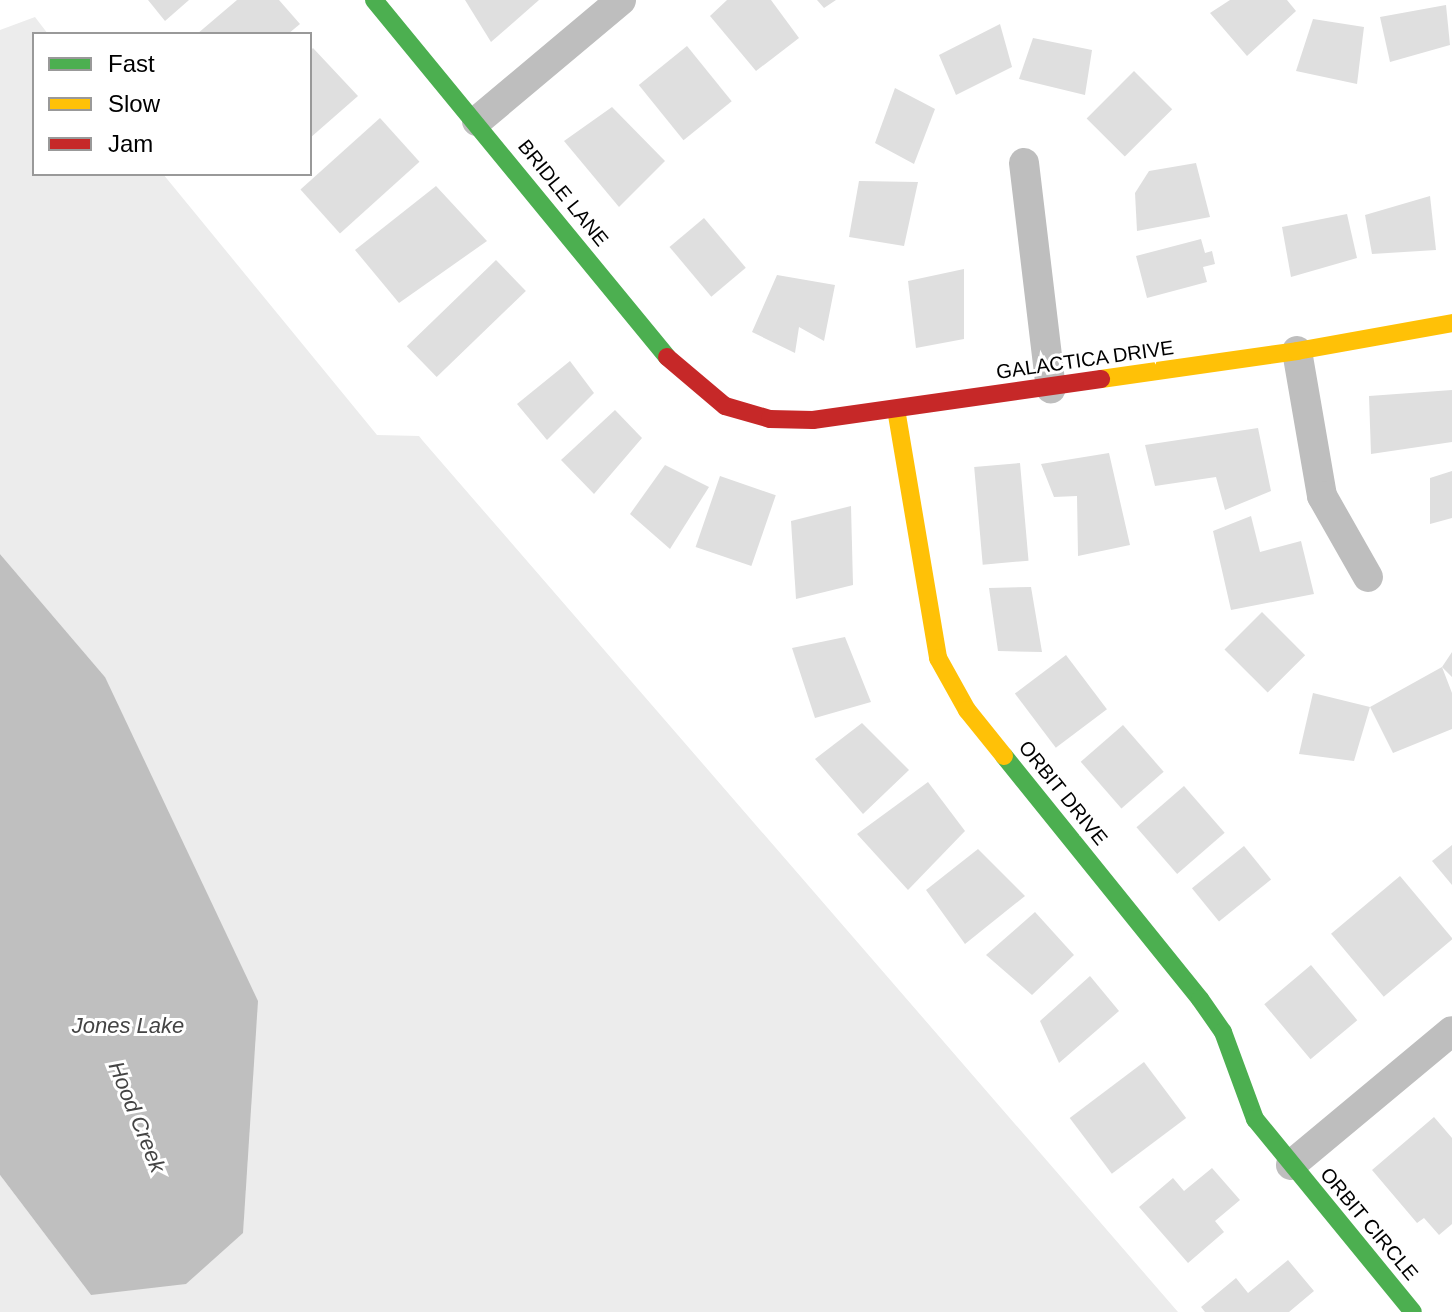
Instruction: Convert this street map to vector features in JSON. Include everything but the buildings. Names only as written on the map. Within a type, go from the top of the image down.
[{"type":"street","name":"BRIDLE LANE","points":[[374,0],[477,121],[669,359],[725,406]]},
{"type":"street","points":[[477,121],[621,0]]},
{"type":"street","points":[[1024,163],[1051,388]]},
{"type":"street","name":"GALACTICA DRIVE","points":[[725,406],[770,419],[813,420],[1297,351],[1452,323]]},
{"type":"street","points":[[1297,351],[1322,496],[1368,577]]},
{"type":"street","name":"ORBIT DRIVE","points":[[896,409],[938,658],[967,710],[1223,1032],[1255,1119],[1291,1165]]},
{"type":"street","points":[[1291,1165],[1452,1031]]},
{"type":"street","name":"ORBIT CIRCLE","points":[[1291,1165],[1413,1312]]},
{"type":"shaded area","points":[[35,17],[46,32],[32,32],[32,176],[165,176],[377,435],[419,436],[1178,1312],[0,1312],[0,1175],[91,1295],[105,677],[0,554],[0,30]]},
{"type":"water","name":"Jones Lake","points":[[0,554],[105,677],[258,1001],[243,1233],[186,1284],[91,1295],[0,1175]]},
{"type":"traffic: fast","points":[[374,0],[667,357]]},
{"type":"traffic: fast","points":[[1004,756],[1200,999],[1223,1032],[1255,1119],[1413,1312]]},
{"type":"traffic: slow","points":[[1101,379],[1297,351],[1452,323]]},
{"type":"traffic: slow","points":[[896,409],[938,658],[967,710],[1004,756]]},
{"type":"traffic: jam","points":[[667,357],[725,406],[770,419],[813,420],[1101,379]]},
{"type":"water label","name":"Hood Creek","points":[[137,1117]]}]
